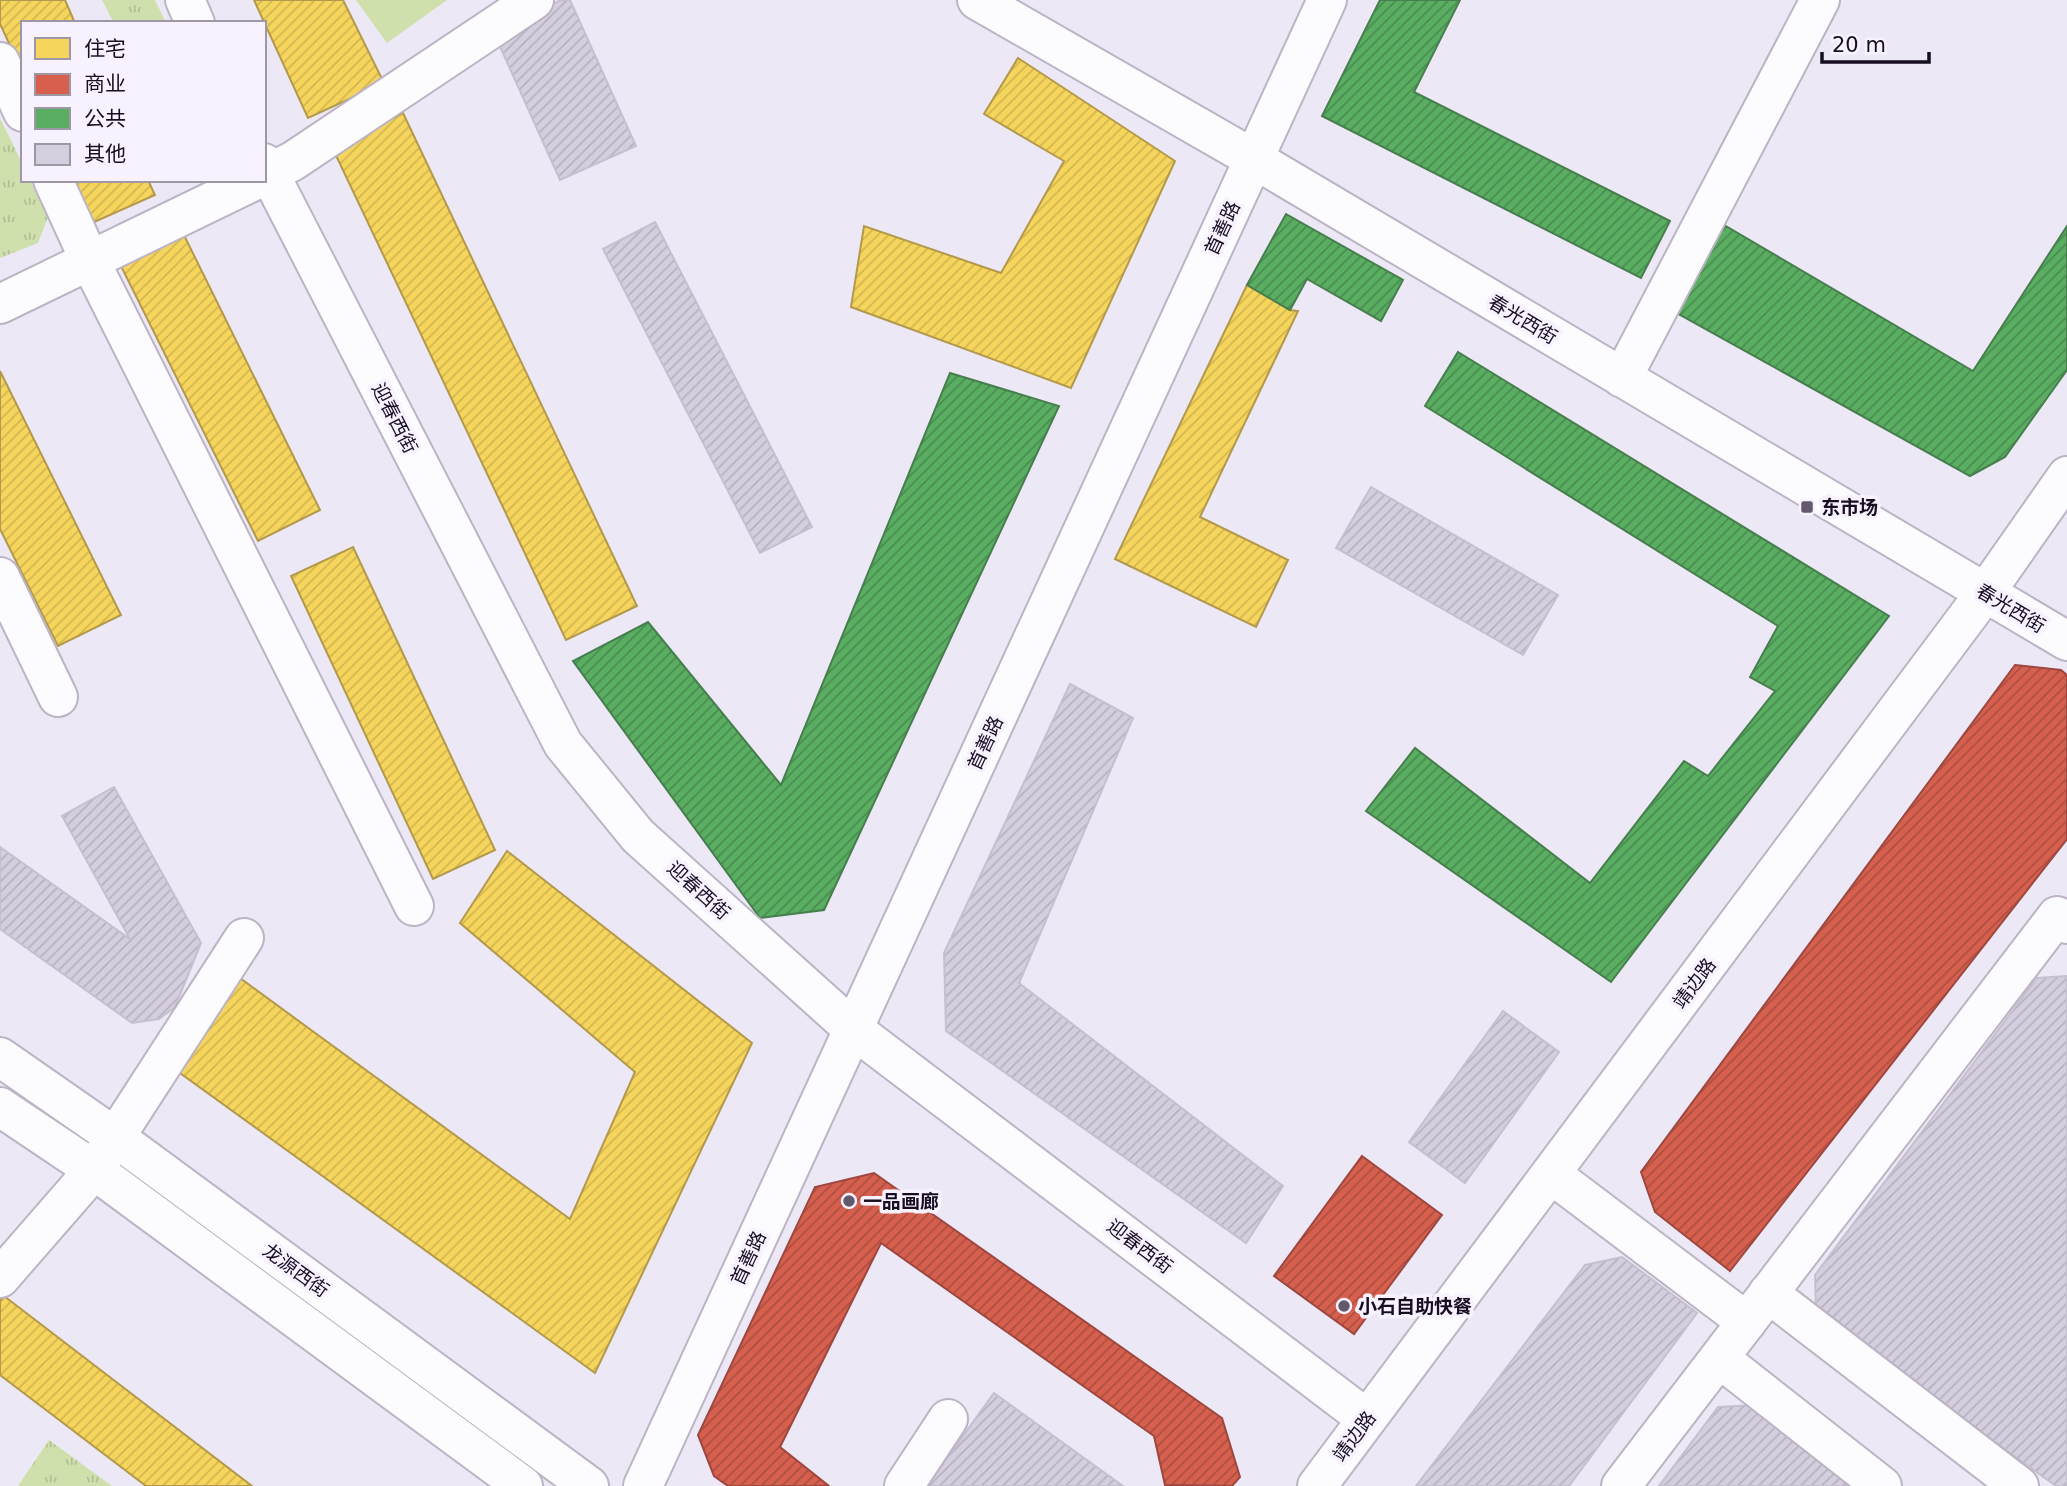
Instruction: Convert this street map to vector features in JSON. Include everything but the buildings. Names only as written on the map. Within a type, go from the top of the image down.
[{"type":"street","points":[[185,0],[194,21]]},
{"type":"street","points":[[266,172],[293,161],[534,0]]},
{"type":"street","name":"春光西街","points":[[977,0],[1254,159],[2067,641]]},
{"type":"street","name":"首善路","points":[[643,1486],[1327,0]]},
{"type":"street","points":[[1622,377],[1820,0]]},
{"type":"street","points":[[0,62],[21,108]]},
{"type":"street","name":"迎春西街","points":[[266,177],[563,744],[638,836],[853,1029],[1367,1419]]},
{"type":"street","points":[[54,182],[90,261],[414,906]]},
{"type":"street","points":[[0,304],[246,182]]},
{"type":"street","name":"靖边路","points":[[1317,1486],[1985,593],[2067,476]]},
{"type":"street","points":[[0,577],[58,697]]},
{"type":"street","points":[[1621,1486],[2057,916],[2067,923]]},
{"type":"street","points":[[0,1278],[94,1170],[244,938]]},
{"type":"street","name":"龙源西街","points":[[0,1058],[115,1137],[589,1486]]},
{"type":"street","name":"龙源西街","points":[[0,1107],[94,1170],[523,1486]]},
{"type":"street","points":[[1551,1174],[1757,1308],[2019,1486]]},
{"type":"street","points":[[1719,1358],[1882,1486]]},
{"type":"street","points":[[904,1486],[948,1419]]},
{"type":"green space","points":[[102,0],[155,0],[165,21],[113,21]]},
{"type":"green space","points":[[356,0],[447,0],[387,43]]},
{"type":"green space","points":[[0,118],[21,161],[21,182],[31,182],[48,217],[38,243],[0,258]]},
{"type":"green space","points":[[49,1440],[112,1486],[18,1486]]},
{"type":"place","name":"东市场","points":[[1807,507]]},
{"type":"place","name":"一品画廊","points":[[849,1201]]},
{"type":"place","name":"小石自助快餐","points":[[1344,1306]]}]
